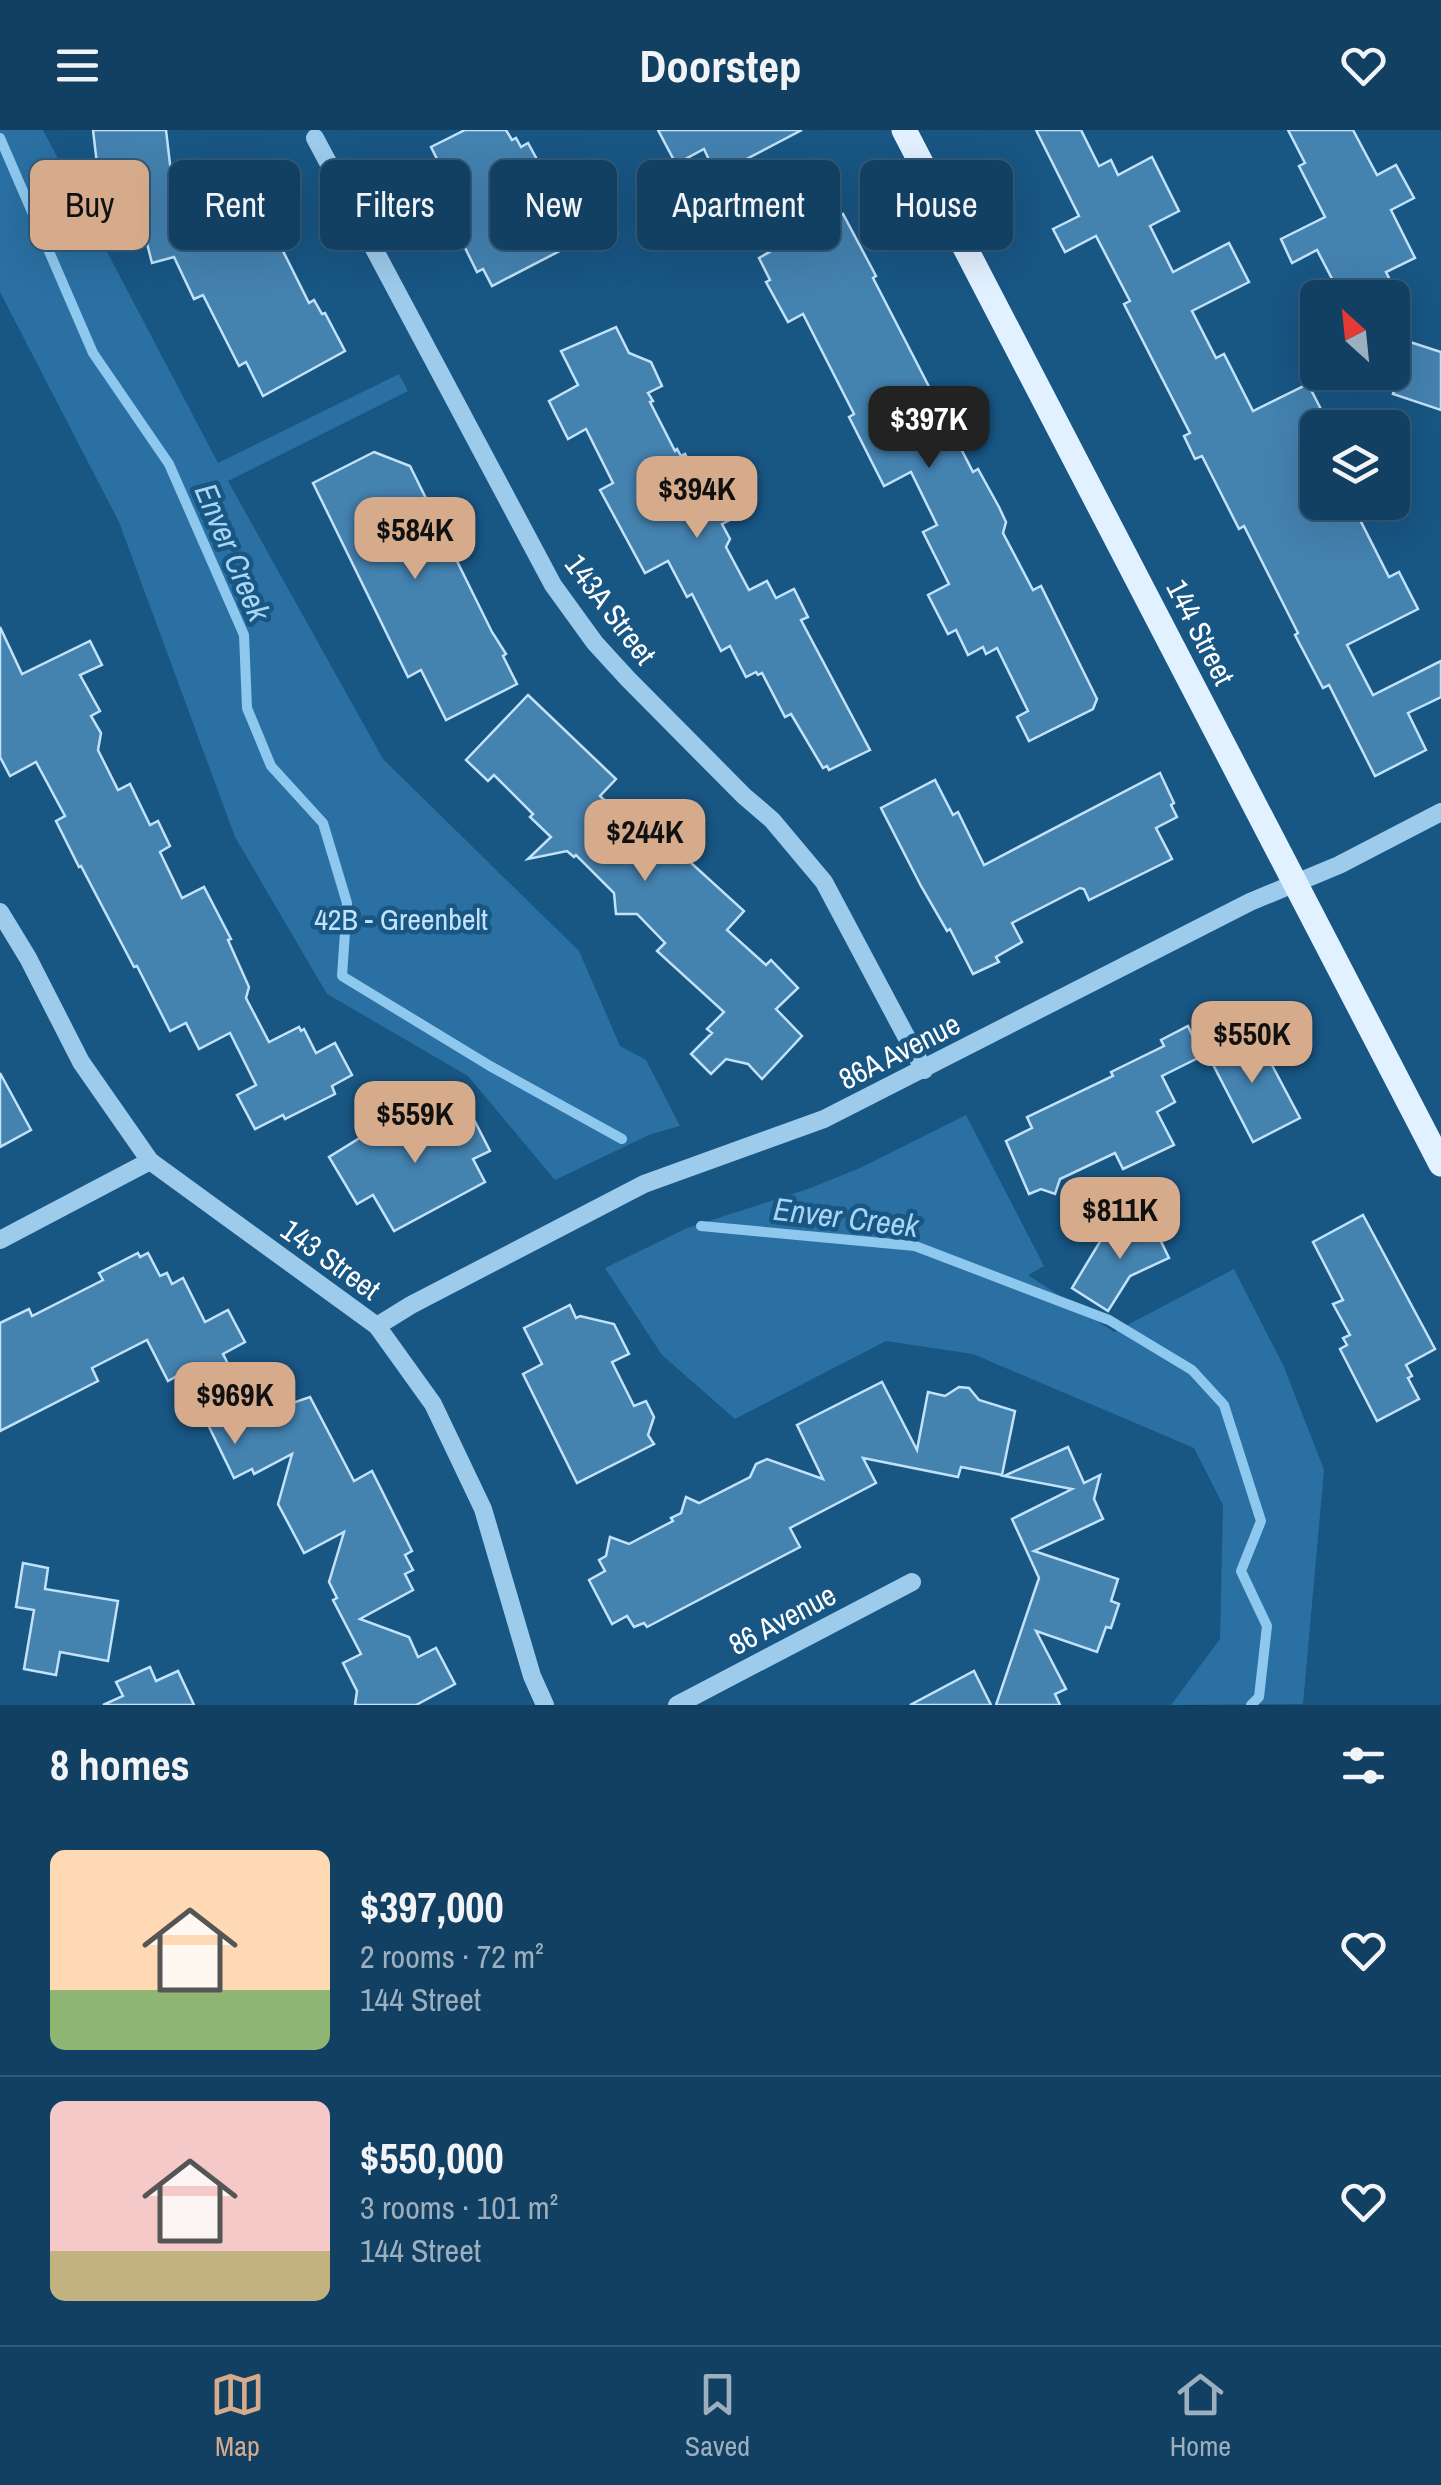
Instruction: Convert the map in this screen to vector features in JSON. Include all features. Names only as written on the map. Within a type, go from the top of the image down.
[{"type":"main road","name":"144 Street","points":[[904,130],[1441,1164]]},
{"type":"street","name":"143A Street","points":[[315,138],[553,585],[594,643],[772,820],[824,882],[924,1070]]},
{"type":"street","name":"86A Avenue","points":[[377,1326],[411,1304],[644,1184],[789,1134],[924,1070],[1250,902],[1441,812]]},
{"type":"street","name":"143 Street","points":[[0,912],[81,1062],[150,1160],[377,1326],[433,1404],[484,1508],[532,1676],[545,1705]]},
{"type":"street","points":[[0,1240],[150,1160]]},
{"type":"street","name":"86 Avenue","points":[[677,1705],[912,1582]]},
{"type":"green space","name":"42B - Greenbelt","points":[[0,130],[43,130],[59,160],[30,160],[30,250],[106,250],[218,463],[399,374],[408,391],[228,481],[383,759],[579,951],[620,1046],[646,1060],[680,1126],[651,1134],[555,1180],[468,1076],[327,994],[235,837],[119,522],[0,292]]},
{"type":"green space","points":[[966,1115],[1044,1266],[1028,1275],[1114,1332],[1234,1269],[1284,1367],[1324,1470],[1303,1704],[1171,1705],[1220,1639],[1223,1505],[1194,1448],[973,1354],[886,1341],[735,1419],[662,1355],[605,1268],[687,1228],[860,1168]]},
{"type":"building","points":[[93,130],[166,130],[169,250],[282,250],[309,303],[314,300],[325,313],[345,351],[263,396],[246,362],[239,366],[203,295],[194,299],[174,257],[152,263],[149,160],[96,160]]},
{"type":"building","points":[[465,130],[506,130],[521,147],[528,143],[537,160],[490,160],[490,250],[562,250],[492,286],[483,269],[477,272],[466,250],[470,250],[470,160],[438,160],[431,147]]},
{"type":"building","points":[[658,130],[802,130],[745,160],[709,160],[704,149],[683,160],[674,160]]},
{"type":"building","points":[[1036,130],[1081,130],[1099,166],[1111,160],[1118,175],[1152,157],[1179,211],[1150,226],[1173,272],[1229,243],[1249,282],[1192,311],[1216,358],[1224,354],[1253,411],[1300,388],[1311,390],[1321,410],[1300,410],[1300,520],[1360,520],[1389,577],[1399,572],[1418,609],[1347,645],[1373,695],[1441,661],[1441,697],[1408,713],[1426,750],[1375,776],[1329,685],[1323,688],[1295,635],[1298,633],[1244,526],[1239,529],[1202,456],[1195,459],[1184,436],[1190,433],[1124,304],[1130,301],[1096,236],[1065,252],[1053,229],[1079,216]]},
{"type":"building","points":[[1288,130],[1353,130],[1377,175],[1396,165],[1414,198],[1391,210],[1415,258],[1386,272],[1390,280],[1333,280],[1317,250],[1292,263],[1281,239],[1325,217],[1299,166],[1305,163]]},
{"type":"building","points":[[843,214],[973,472],[978,469],[999,507],[1006,522],[1003,533],[1033,590],[1041,586],[1097,699],[1093,709],[1029,741],[1017,717],[1028,711],[997,648],[986,654],[983,647],[968,655],[956,630],[948,634],[928,595],[949,584],[923,532],[937,525],[911,472],[884,486],[849,417],[854,414],[803,314],[788,322],[766,282],[770,280],[759,258],[773,250],[840,250]]},
{"type":"building","points":[[616,327],[629,353],[651,362],[662,386],[648,393],[653,401],[650,402],[675,451],[681,456],[685,454],[709,501],[718,496],[730,520],[722,524],[730,539],[726,547],[749,590],[767,581],[776,598],[794,589],[808,617],[801,620],[870,750],[829,770],[827,766],[823,768],[791,714],[785,717],[762,673],[746,677],[730,646],[721,651],[692,594],[687,597],[668,561],[645,573],[600,490],[613,483],[586,429],[568,439],[549,401],[578,385],[561,351]]},
{"type":"building","points":[[1410,342],[1441,352],[1441,410],[1393,394],[1394,390],[1410,390]]},
{"type":"building","points":[[374,452],[410,466],[506,654],[503,656],[517,684],[446,720],[421,670],[408,677],[313,483]]},
{"type":"building","points":[[0,627],[22,674],[90,641],[102,665],[80,675],[100,711],[91,716],[101,733],[98,750],[118,790],[130,784],[150,825],[158,821],[170,846],[160,852],[182,898],[204,887],[231,939],[228,940],[249,987],[246,998],[269,1042],[299,1027],[304,1029],[316,1053],[335,1043],[352,1075],[332,1086],[335,1094],[255,1129],[237,1095],[256,1085],[230,1033],[199,1049],[186,1023],[170,1031],[56,821],[65,816],[36,762],[10,776],[0,757]]},
{"type":"building","points":[[528,695],[616,779],[600,796],[644,838],[660,822],[688,850],[685,853],[690,862],[744,911],[727,930],[766,965],[771,960],[798,988],[776,1009],[802,1036],[762,1079],[748,1064],[726,1059],[711,1074],[691,1054],[712,1033],[707,1029],[724,1012],[657,951],[665,943],[637,914],[616,914],[614,893],[576,855],[567,851],[528,859],[551,837],[494,775],[488,781],[466,760]]},
{"type":"building","points":[[1160,773],[1177,817],[1156,828],[1172,859],[1089,900],[1080,888],[1012,923],[1022,942],[996,957],[999,962],[973,974],[881,808],[935,780],[953,815],[958,812],[984,865]]},
{"type":"building","points":[[1188,1026],[1202,1056],[1162,1076],[1175,1102],[1157,1112],[1174,1145],[1123,1169],[1115,1153],[1060,1179],[1055,1194],[1041,1189],[1029,1194],[1006,1141],[1032,1128],[1027,1117],[1113,1076],[1111,1072],[1164,1046],[1161,1040]]},
{"type":"building","points":[[1244,1029],[1258,1055],[1265,1052],[1300,1118],[1253,1142],[1205,1049]]},
{"type":"building","points":[[0,1073],[31,1130],[0,1147]]},
{"type":"building","points":[[466,1104],[490,1151],[473,1159],[485,1182],[394,1231],[373,1195],[357,1204],[329,1157],[376,1128],[386,1143],[419,1127],[424,1113],[436,1109],[446,1114]]},
{"type":"building","points":[[1363,1215],[1435,1349],[1406,1365],[1419,1399],[1377,1421],[1340,1349],[1347,1345],[1343,1338],[1350,1335],[1333,1304],[1343,1300],[1313,1242]]},
{"type":"building","points":[[1149,1217],[1169,1258],[1130,1276],[1108,1311],[1072,1288],[1101,1240]]},
{"type":"building","points":[[138,1253],[140,1257],[148,1253],[160,1276],[167,1273],[172,1284],[183,1278],[205,1322],[228,1310],[245,1342],[223,1354],[246,1399],[271,1386],[281,1407],[310,1397],[354,1481],[372,1471],[412,1551],[405,1555],[413,1570],[405,1574],[413,1590],[360,1619],[409,1637],[418,1657],[436,1648],[455,1684],[416,1705],[355,1705],[357,1691],[343,1663],[361,1654],[333,1600],[337,1598],[329,1582],[344,1532],[304,1553],[278,1504],[292,1454],[254,1474],[252,1469],[234,1478],[196,1400],[191,1403],[177,1376],[168,1381],[147,1340],[92,1368],[98,1381],[0,1431],[0,1323],[29,1309],[32,1316],[103,1280],[99,1273]]},
{"type":"building","points":[[570,1305],[576,1318],[614,1324],[629,1354],[612,1362],[634,1406],[646,1401],[654,1417],[648,1435],[654,1444],[577,1483],[523,1374],[542,1364],[524,1328]]},
{"type":"building","points":[[882,1382],[917,1450],[928,1392],[945,1396],[959,1387],[969,1388],[979,1400],[1015,1411],[1002,1475],[961,1467],[958,1477],[863,1458],[876,1483],[790,1528],[800,1547],[647,1627],[644,1623],[634,1627],[627,1616],[612,1624],[589,1580],[605,1571],[599,1560],[606,1556],[610,1537],[629,1544],[673,1521],[671,1518],[681,1513],[686,1497],[699,1503],[750,1477],[756,1464],[767,1459],[823,1479],[797,1425]]},
{"type":"building","points":[[1068,1447],[1084,1483],[1100,1475],[1094,1499],[1103,1519],[1034,1551],[1118,1579],[1111,1601],[1119,1604],[1097,1652],[1036,1631],[1066,1689],[1055,1694],[1060,1705],[996,1705],[1039,1578],[1012,1519],[1072,1489],[1004,1476]]},
{"type":"building","points":[[23,1563],[48,1568],[45,1589],[118,1601],[108,1661],[60,1652],[56,1675],[24,1669],[34,1610],[16,1607]]},
{"type":"building","points":[[150,1667],[156,1681],[178,1671],[194,1705],[103,1705],[123,1696],[116,1682]]},
{"type":"building","points":[[974,1671],[991,1705],[910,1705]]},
{"type":"waterway","name":"Enver Creek","points":[[0,138],[93,353],[169,464],[244,635],[247,708],[271,766],[323,823],[347,903],[342,976],[490,1066],[622,1139]]},
{"type":"waterway","name":"Enver Creek","points":[[701,1226],[915,1246],[1109,1320],[1192,1370],[1224,1405],[1261,1521],[1241,1571],[1267,1626],[1259,1697],[1251,1705]]}]
